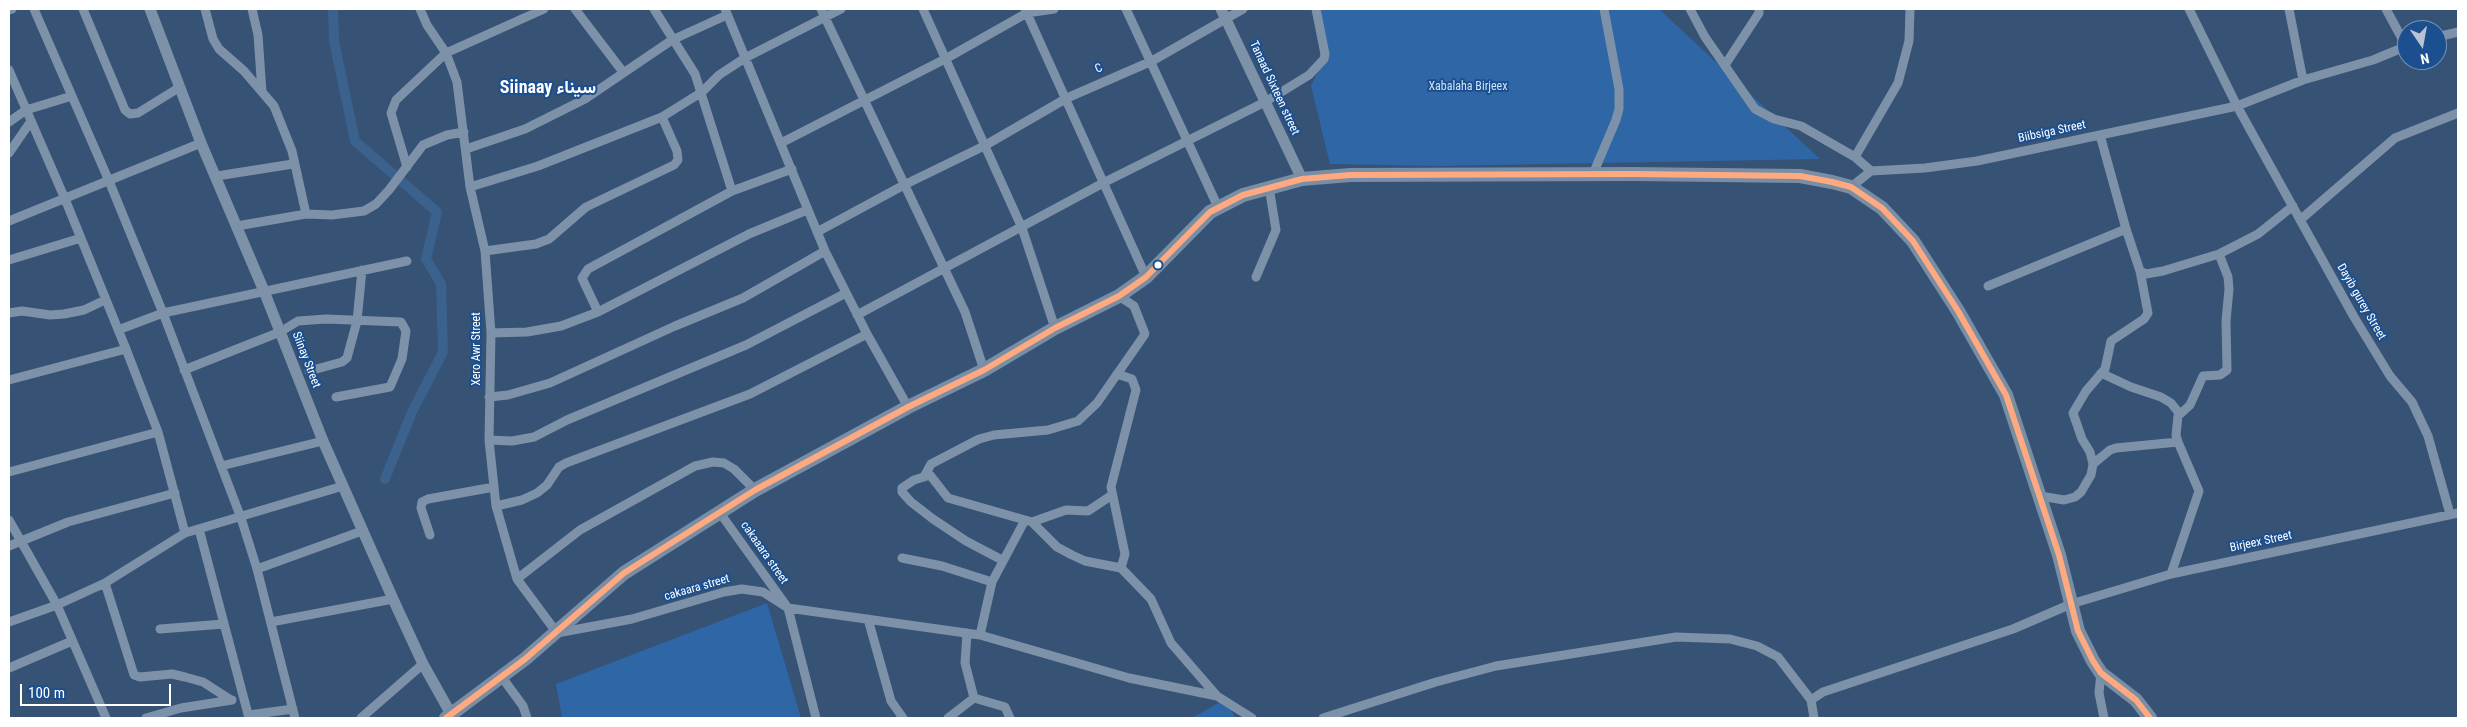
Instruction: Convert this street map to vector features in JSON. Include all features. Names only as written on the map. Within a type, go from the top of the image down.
[{"type":"main road","points":[[449,716],[557,633],[624,573],[755,490],[908,406],[984,370],[1055,328],[1119,296],[1146,277],[1210,212],[1243,195],[1302,179],[1350,175],[1593,174],[1800,176],[1851,187],[1882,208],[1913,241],[1958,311],[2006,396],[2059,555],[2078,631],[2101,673],[2136,700],[2150,718]]},
{"type":"street","points":[[34,9],[109,181],[163,313],[241,518],[257,569],[294,714],[249,717],[199,529]]},
{"type":"street","points":[[83,9],[125,110],[130,114],[138,114],[180,87]]},
{"type":"street","name":"Siinay Street","points":[[150,9],[201,143],[217,176],[323,441],[393,599],[449,716]]},
{"type":"street","points":[[205,9],[214,39],[220,49],[244,71],[274,106],[292,150],[306,214]]},
{"type":"street","points":[[252,9],[258,35],[262,93]]},
{"type":"street","name":"Xero Awr Street","points":[[420,9],[427,25],[446,53],[457,82],[470,187],[485,251],[491,332],[489,440],[496,506],[517,578],[557,633]]},
{"type":"street","points":[[405,170],[391,113],[392,106],[446,53],[544,9]]},
{"type":"street","points":[[576,9],[623,72]]},
{"type":"street","points":[[654,9],[672,40],[689,61],[702,92],[732,192]]},
{"type":"street","points":[[470,187],[538,166],[662,117],[702,92],[719,75],[744,58],[823,13],[841,9]]},
{"type":"street","points":[[923,9],[947,58],[984,146],[1022,228],[1055,328]]},
{"type":"street","points":[[781,144],[947,58],[1026,11],[1054,9]]},
{"type":"street","points":[[1126,9],[1152,61],[1218,207]]},
{"type":"street","name":"C","points":[[817,232],[904,185],[984,146],[1067,98],[1152,61],[1224,13],[1243,9]]},
{"type":"street","points":[[857,315],[1105,182],[1265,102],[1309,75],[1324,59],[1325,54],[1316,9]]},
{"type":"street","points":[[1593,174],[1616,120],[1619,108],[1619,89],[1604,9]]},
{"type":"street","points":[[1690,9],[1705,37],[1755,109],[1774,119],[1801,126],[1855,157],[1871,171],[1851,187]]},
{"type":"street","points":[[1725,65],[1759,12],[1759,9]]},
{"type":"street","points":[[1855,157],[1898,83],[1909,41],[1910,9]]},
{"type":"street","name":"Dayib gurey Street","points":[[2189,9],[2237,106],[2354,317],[2390,376],[2412,402],[2428,436],[2454,513]]},
{"type":"street","points":[[2289,9],[2303,80]]},
{"type":"street","points":[[2386,9],[2397,28]]},
{"type":"street","points":[[1026,11],[1105,182],[1146,277]]},
{"type":"street","points":[[466,150],[525,129],[585,99],[672,40],[726,12],[825,251],[867,334],[908,406]]},
{"type":"street","points":[[823,13],[965,312],[984,370]]},
{"type":"street","name":"Tanaad Sixteen street","points":[[1224,13],[1302,179]]},
{"type":"street","name":"Biibsiga Street","points":[[1871,171],[1946,166],[2237,106],[2303,80],[2373,60],[2397,50]]},
{"type":"street","points":[[9,70],[65,199],[158,432],[185,534]]},
{"type":"street","points":[[9,122],[26,110],[72,96]]},
{"type":"street","points":[[2300,220],[2395,138],[2458,113]]},
{"type":"street","points":[[485,251],[536,244],[549,239],[586,207],[674,166],[678,160],[677,151],[662,117]]},
{"type":"street","points":[[9,153],[31,122]]},
{"type":"street","points":[[237,226],[306,214],[332,215],[364,211],[376,204],[389,190],[423,145],[446,135],[464,132]]},
{"type":"street","points":[[2040,496],[2064,500],[2075,497],[2081,492],[2091,476],[2093,464],[2090,452],[2082,439],[2073,414],[2086,391],[2102,373],[2108,359],[2112,341],[2144,319],[2148,313],[2140,271],[2126,229],[2100,135]]},
{"type":"street","points":[[9,221],[201,143]]},
{"type":"street","points":[[217,176],[294,164]]},
{"type":"street","points":[[598,312],[582,278],[583,273],[732,192],[792,168]]},
{"type":"street","points":[[1256,276],[1276,230],[1269,187]]},
{"type":"street","points":[[2140,271],[2146,274],[2176,269],[2219,254],[2258,234],[2293,206]]},
{"type":"street","points":[[491,332],[527,332],[561,326],[598,312],[749,234],[807,210]]},
{"type":"street","points":[[1988,286],[2126,229]]},
{"type":"street","points":[[9,260],[81,238]]},
{"type":"street","points":[[489,397],[523,391],[550,383],[675,326],[743,298],[825,251]]},
{"type":"street","points":[[2171,574],[2199,491],[2176,435],[2179,413],[2190,405],[2202,376],[2220,375],[2227,370],[2226,321],[2229,289],[2228,277],[2219,254]]},
{"type":"street","points":[[118,330],[163,313],[406,261]]},
{"type":"street","points":[[309,371],[342,362],[347,358],[357,321],[362,270]]},
{"type":"street","points":[[489,440],[512,441],[534,437],[568,420],[746,345],[846,293]]},
{"type":"street","points":[[924,476],[931,464],[979,439],[994,435],[1048,430],[1078,421],[1097,403],[1145,334],[1134,306],[1119,296]]},
{"type":"street","points":[[9,313],[22,311],[50,315],[64,314],[84,310],[105,300]]},
{"type":"street","points":[[184,370],[280,332],[298,321],[326,319],[401,322],[406,331],[402,359],[390,387],[336,397]]},
{"type":"street","points":[[496,506],[522,500],[537,493],[547,486],[559,467],[566,462],[750,394],[867,334]]},
{"type":"street","points":[[9,380],[126,348]]},
{"type":"street","points":[[2102,373],[2131,387],[2161,397],[2171,403],[2179,413]]},
{"type":"street","points":[[1117,374],[1132,379],[1136,390],[1111,487],[1125,554],[1120,568]]},
{"type":"street","points":[[9,472],[158,432]]},
{"type":"street","points":[[221,466],[323,441]]},
{"type":"street","points":[[2093,464],[2110,450],[2116,448],[2178,442]]},
{"type":"street","points":[[517,578],[580,530],[694,466],[713,462],[724,463],[734,469],[755,490]]},
{"type":"street","points":[[1002,560],[966,541],[933,519],[902,492],[902,488],[924,476],[930,475],[948,498],[1028,521],[1057,547],[1072,555],[1085,561],[1120,568],[1152,600],[1170,643],[1217,696],[1252,718]]},
{"type":"street","points":[[9,622],[57,605],[104,583],[185,534],[343,486]]},
{"type":"street","points":[[430,535],[421,508],[422,502],[428,499],[494,487]]},
{"type":"street","points":[[9,546],[20,540],[100,512],[174,492]]},
{"type":"street","points":[[980,635],[992,582],[1002,560],[1028,521],[1066,510],[1088,511],[1112,495]]},
{"type":"street","name":"cakaaara street","points":[[720,513],[788,608]]},
{"type":"street","name":"Birjeex Street","points":[[1811,700],[1823,692],[2013,629],[2072,604],[2171,574],[2454,513]]},
{"type":"street","points":[[9,520],[57,605],[106,718]]},
{"type":"street","points":[[257,569],[362,531]]},
{"type":"street","points":[[902,558],[942,566],[992,582]]},
{"type":"street","points":[[104,583],[134,675],[140,677],[172,674],[185,677],[203,682],[231,700]]},
{"type":"street","name":"cakaara street","points":[[557,633],[632,619],[724,592],[742,589],[763,592],[788,608]]},
{"type":"street","points":[[271,622],[393,599]]},
{"type":"street","points":[[816,718],[788,608],[980,635],[1129,678],[1217,696]]},
{"type":"street","points":[[868,619],[891,701],[903,718]]},
{"type":"street","points":[[160,629],[224,624]]},
{"type":"street","points":[[967,633],[965,663],[974,698]]},
{"type":"street","points":[[1323,718],[1436,682],[1496,666],[1676,637],[1730,639],[1757,646],[1778,656],[1811,700],[1814,718]]},
{"type":"street","points":[[9,668],[72,641]]},
{"type":"street","points":[[361,718],[423,664]]},
{"type":"street","points":[[2101,673],[2099,693],[2104,718]]},
{"type":"street","points":[[501,676],[508,682],[527,718]]},
{"type":"street","points":[[948,718],[974,698]]},
{"type":"street","points":[[974,698],[1005,707],[1010,718]]},
{"type":"street","points":[[146,718],[172,710],[244,699]]},
{"type":"green space","name":"Xabalaha Birjeex","points":[[1317,9],[1659,9],[1820,159],[1437,166],[1330,164],[1311,86],[1324,59]]},
{"type":"green space","points":[[767,603],[801,718],[562,718],[556,684]]},
{"type":"green space","points":[[1220,702],[1229,705],[1235,718],[1192,718]]},
{"type":"waterway","points":[[333,9],[334,41],[355,141],[437,212],[426,259],[441,284],[443,352],[412,412],[385,479]]},
{"type":"transit line","points":[[446,718],[525,659],[624,573],[755,490],[908,407],[984,370],[1055,328],[1119,296],[1146,277],[1210,212],[1243,195],[1302,179],[1350,175],[1633,174],[1800,176],[1851,187],[1882,208],[1913,241],[1958,311],[2006,395],[2059,555],[2078,631],[2093,661],[2101,673],[2136,700],[2150,718]]},
{"type":"district","name":"Siinaay سيناء","points":[[548,88]]}]
